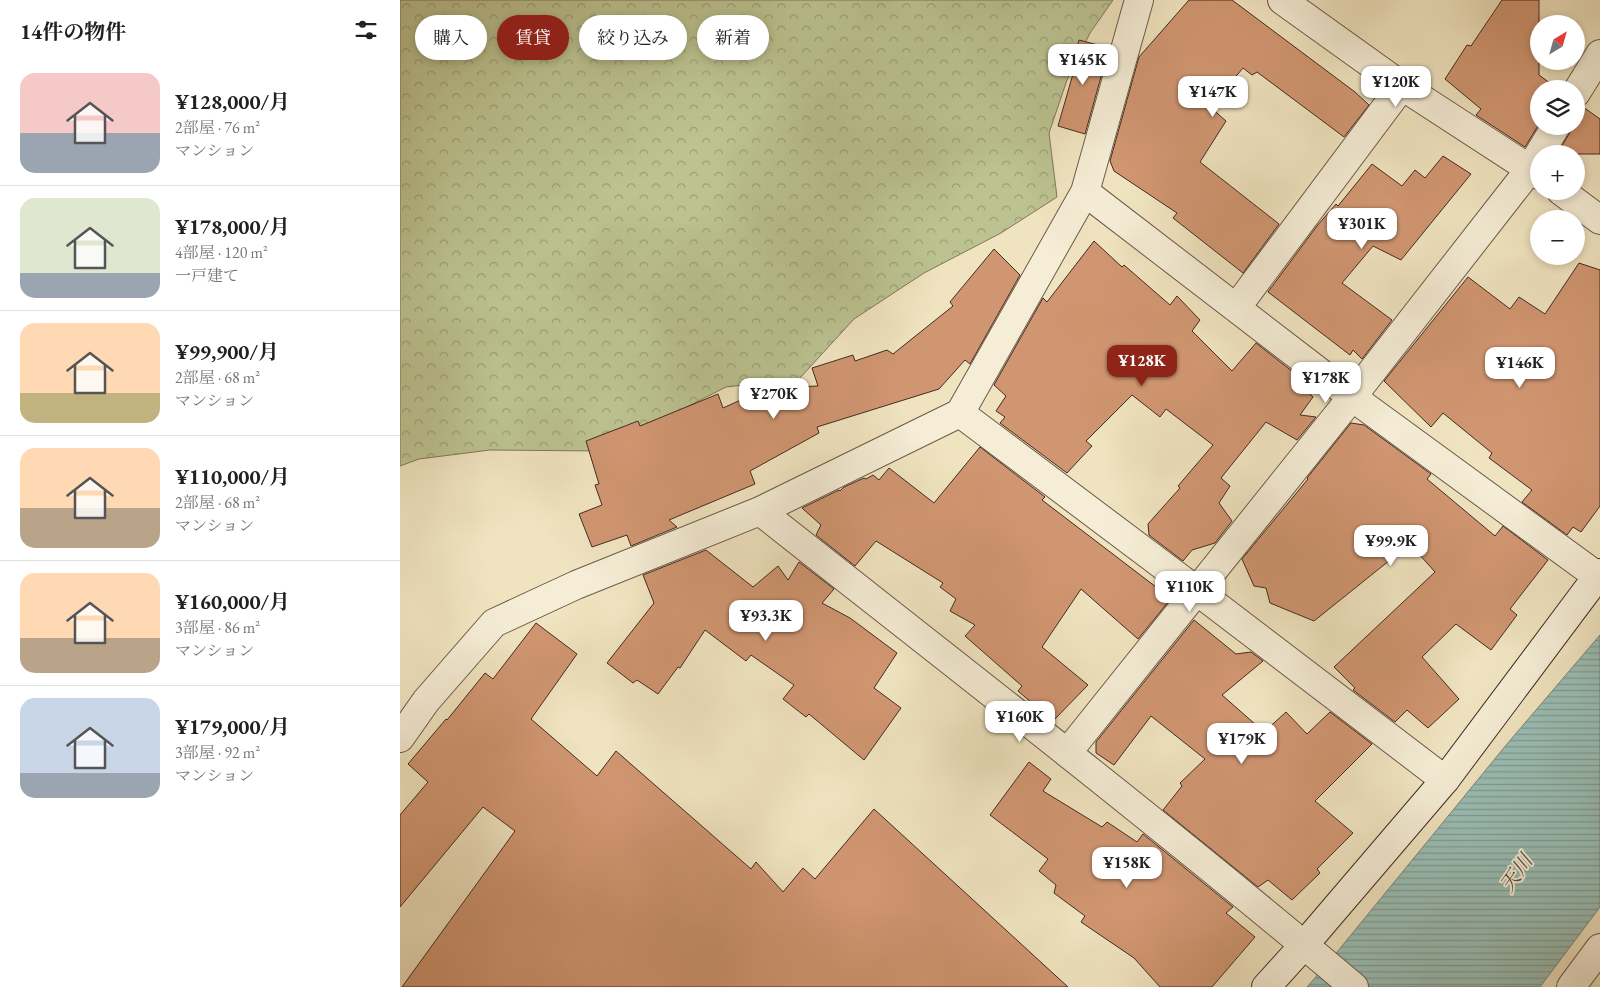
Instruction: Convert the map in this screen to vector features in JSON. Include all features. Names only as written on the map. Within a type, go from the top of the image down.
[{"type":"street","points":[[400,738],[426,701],[494,624],[576,586],[760,510],[960,413],[1085,192],[1139,0]]},
{"type":"street","points":[[1282,0],[1402,86],[1530,169]]},
{"type":"street","points":[[1584,80],[1600,54]]},
{"type":"street","points":[[1236,308],[1402,86]]},
{"type":"street","points":[[1067,753],[1530,177]]},
{"type":"street","points":[[1085,192],[1352,397],[1599,574],[1445,780],[1266,987]]},
{"type":"street","points":[[1573,200],[1600,220]]},
{"type":"street","points":[[960,413],[1445,780]]},
{"type":"street","points":[[760,510],[1067,753],[1354,987]]},
{"type":"street","points":[[1570,987],[1600,948]]},
{"type":"green space","points":[[400,0],[1113,0],[1090,33],[1067,80],[1049,133],[1057,197],[1001,233],[924,273],[854,319],[799,379],[726,387],[600,451],[490,450],[419,459],[400,466]]},
{"type":"water","name":"天川","points":[[1600,635],[1600,907],[1540,987],[1307,987],[1507,744]]},
{"type":"building","points":[[1189,0],[1232,0],[1355,92],[1369,105],[1344,137],[1257,72],[1252,75],[1243,68],[1210,107],[1226,121],[1200,162],[1279,224],[1243,273],[1173,218],[1177,213],[1114,171],[1110,161],[1139,57]]},
{"type":"building","points":[[1502,0],[1539,0],[1539,15],[1530,15],[1530,70],[1539,70],[1539,75],[1546,80],[1530,80],[1530,135],[1532,135],[1525,147],[1476,115],[1481,109],[1445,79],[1467,45],[1471,46]]},
{"type":"building","points":[[1079,40],[1109,48],[1085,134],[1058,126],[1075,67],[1072,66]]},
{"type":"building","points":[[1585,108],[1600,119],[1600,154],[1585,154],[1585,145],[1562,145],[1568,135],[1585,135]]},
{"type":"building","points":[[1443,156],[1471,174],[1401,260],[1373,246],[1342,283],[1392,320],[1362,359],[1353,350],[1350,355],[1268,292],[1317,226],[1336,204],[1338,206],[1372,164],[1402,186],[1415,170],[1425,178]]},
{"type":"building","points":[[1094,241],[1122,267],[1124,265],[1170,305],[1177,296],[1200,320],[1192,331],[1232,371],[1256,343],[1293,372],[1292,376],[1313,397],[1300,415],[1316,417],[1297,440],[1266,422],[1221,478],[1230,486],[1219,503],[1232,521],[1215,543],[1192,550],[1183,561],[1149,535],[1148,524],[1180,488],[1178,486],[1213,445],[1166,409],[1160,417],[1132,395],[1086,441],[1092,446],[1067,473],[1000,423],[1005,417],[996,411],[1006,396],[994,385],[1043,298],[1047,302]]},
{"type":"building","points":[[994,249],[1020,275],[970,364],[965,360],[939,389],[817,427],[819,433],[750,471],[755,484],[669,520],[677,527],[631,546],[627,535],[592,547],[579,514],[602,505],[595,485],[599,484],[586,441],[638,421],[640,426],[718,394],[723,408],[767,388],[818,386],[812,368],[853,355],[855,361],[887,350],[893,354],[953,306],[950,302]]},
{"type":"building","points":[[1578,265],[1585,265],[1600,270],[1600,506],[1581,532],[1573,527],[1567,535],[1522,502],[1532,490],[1489,458],[1492,453],[1443,413],[1431,427],[1384,381],[1468,277],[1510,309],[1519,297],[1545,314]]},
{"type":"building","points":[[1351,423],[1364,425],[1431,474],[1427,479],[1495,536],[1503,526],[1548,560],[1510,609],[1517,615],[1491,650],[1456,624],[1422,657],[1459,699],[1428,728],[1407,710],[1395,722],[1353,690],[1355,688],[1334,667],[1435,572],[1410,544],[1314,621],[1270,603],[1266,588],[1254,586],[1242,559]]},
{"type":"building","points":[[980,447],[1045,497],[1042,500],[1160,590],[1158,592],[1169,601],[1138,639],[1081,589],[1042,647],[1088,685],[1053,721],[1018,691],[1022,686],[965,636],[975,625],[950,611],[956,599],[940,587],[943,583],[876,541],[855,566],[816,535],[821,525],[802,508],[864,478],[866,479],[873,475],[879,480],[889,468],[934,503]]},
{"type":"building","points":[[706,550],[753,587],[778,566],[788,580],[799,562],[834,589],[822,603],[850,618],[897,653],[874,688],[901,708],[864,760],[809,714],[806,717],[783,699],[794,685],[751,655],[746,661],[705,630],[680,668],[678,667],[658,694],[637,680],[633,683],[607,663],[654,603],[643,575]]},
{"type":"building","points":[[1194,620],[1236,654],[1251,652],[1263,661],[1222,695],[1264,732],[1286,712],[1307,734],[1330,712],[1372,744],[1315,801],[1353,833],[1317,869],[1320,873],[1292,900],[1268,880],[1258,887],[1163,810],[1182,786],[1180,783],[1205,759],[1151,716],[1114,765],[1096,753],[1096,742]]},
{"type":"building","points":[[536,623],[577,654],[531,719],[597,776],[616,751],[751,869],[756,862],[783,892],[803,868],[815,879],[874,809],[1068,987],[402,987],[515,831],[483,807],[400,907],[400,815],[428,782],[408,764],[485,673],[493,679]]},
{"type":"building","points":[[1029,762],[1051,779],[1043,791],[1102,827],[1107,822],[1137,842],[1143,834],[1233,907],[1226,913],[1255,937],[1212,987],[1160,987],[1134,958],[1081,922],[1085,916],[1054,893],[1056,885],[1039,871],[1048,859],[990,815]]}]
